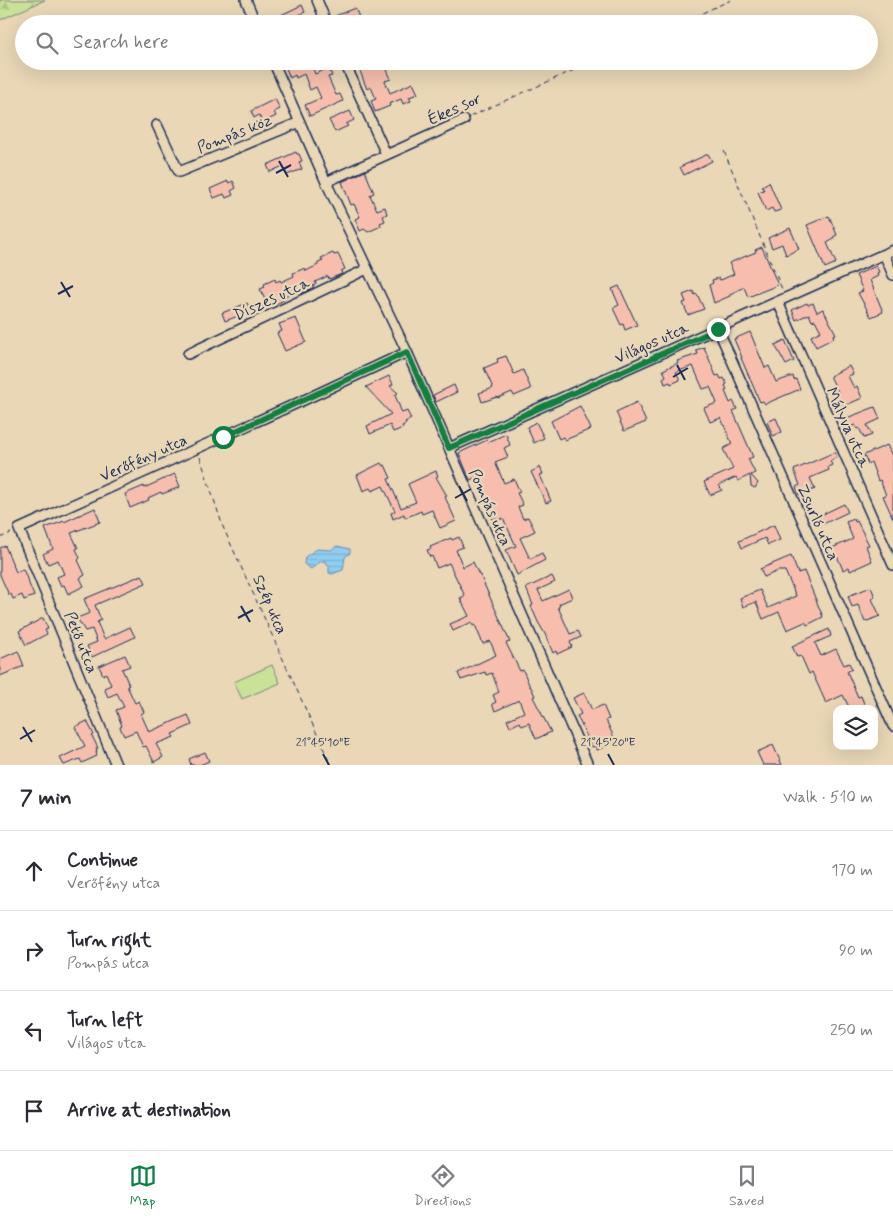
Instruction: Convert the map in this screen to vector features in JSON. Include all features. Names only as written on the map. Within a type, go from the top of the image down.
[{"type":"street","points":[[246,0],[252,15]]},
{"type":"street","points":[[317,0],[323,15]]},
{"type":"street","name":"Pompás utca","points":[[277,70],[326,182],[407,352],[588,765]]},
{"type":"street","points":[[348,70],[386,154]]},
{"type":"street","name":"Ékes sor","points":[[326,182],[464,120]]},
{"type":"street","name":"Pompás köz","points":[[157,125],[179,172],[300,122]]},
{"type":"street","name":"Világos utca","points":[[449,448],[893,250]]},
{"type":"street","points":[[884,254],[893,275]]},
{"type":"street","name":"Díszes utca","points":[[188,354],[367,269]]},
{"type":"street","name":"Mályva utca","points":[[782,300],[893,565]]},
{"type":"street","name":"Zsurló utca","points":[[718,329],[893,726]]},
{"type":"street","name":"Verőfény utca","points":[[19,530],[407,352]]},
{"type":"street","name":"Pető utca","points":[[19,530],[116,765]]},
{"type":"path","points":[[698,15],[731,0]]},
{"type":"path","name":"Ékes sor","points":[[464,120],[574,70]]},
{"type":"path","points":[[724,151],[782,300]]},
{"type":"path","name":"Szép utca","points":[[198,449],[224,527],[331,765]]},
{"type":"path","points":[[0,538],[19,530]]},
{"type":"green space","points":[[0,0],[45,0],[0,20]]},
{"type":"green space","points":[[272,665],[280,683],[242,699],[234,682]]},
{"type":"water","points":[[337,546],[350,549],[350,553],[345,557],[343,570],[332,574],[329,573],[329,566],[325,561],[320,562],[311,569],[304,564],[305,557],[317,549],[331,550]]},
{"type":"building","points":[[302,5],[305,12],[299,15],[281,15]]},
{"type":"building","points":[[355,8],[358,15],[338,15]]},
{"type":"building","points":[[287,70],[313,70],[315,74],[330,70],[332,76],[328,77],[336,95],[340,94],[343,101],[310,116],[305,105],[321,98],[316,87],[310,90],[304,74],[296,78],[295,75],[290,78]]},
{"type":"building","points":[[360,70],[387,70],[391,79],[385,81],[390,93],[413,83],[418,94],[409,97],[411,101],[403,104],[401,99],[375,112],[371,101],[376,99],[371,87],[367,89]]},
{"type":"building","points":[[275,99],[280,109],[274,112],[276,116],[262,123],[259,115],[254,118],[251,111]]},
{"type":"building","points":[[350,111],[354,120],[346,124],[348,126],[335,132],[329,120]]},
{"type":"building","points":[[296,152],[302,161],[299,162],[302,169],[287,175],[283,166],[270,172],[267,165]]},
{"type":"building","points":[[708,154],[712,161],[684,175],[680,167]]},
{"type":"building","points":[[365,171],[374,193],[370,195],[377,210],[385,207],[387,214],[383,216],[385,221],[380,223],[381,226],[368,232],[364,229],[360,231],[355,219],[360,217],[354,204],[351,205],[342,182]]},
{"type":"building","points":[[228,181],[229,183],[233,181],[236,188],[231,191],[233,195],[226,198],[224,194],[214,198],[210,189]]},
{"type":"building","points":[[769,182],[781,210],[774,212],[772,208],[766,211],[758,192],[764,190],[762,186]]},
{"type":"building","points":[[829,216],[837,235],[827,243],[836,263],[825,268],[807,225]]},
{"type":"building","points":[[790,228],[799,249],[786,255],[782,244],[772,248],[768,238]]},
{"type":"building","points":[[762,247],[778,285],[748,297],[744,287],[714,303],[709,285],[713,283],[712,280],[719,278],[720,280],[734,274],[729,263],[756,252],[755,250]]},
{"type":"building","points":[[333,253],[334,255],[338,254],[345,269],[341,271],[342,274],[329,279],[328,276],[315,282],[316,284],[313,288],[301,293],[300,291],[296,293],[295,291],[283,297],[284,300],[272,306],[270,302],[267,304],[260,289],[265,287],[264,284],[275,279],[276,282],[280,280],[281,282],[294,276],[293,273],[305,268],[306,271],[323,261],[321,258]]},
{"type":"building","points":[[876,266],[879,272],[877,273],[878,276],[870,280],[883,312],[871,317],[858,293],[863,291],[856,275]]},
{"type":"building","points":[[619,286],[637,325],[625,330],[613,308],[619,305],[612,289]]},
{"type":"building","points":[[693,291],[695,295],[697,294],[704,309],[688,315],[683,303],[686,302],[683,295]]},
{"type":"building","points":[[247,303],[251,311],[225,321],[222,313]]},
{"type":"building","points":[[807,303],[808,305],[813,303],[817,312],[823,309],[836,334],[833,335],[834,338],[816,347],[811,336],[821,331],[815,320],[812,321],[809,314],[796,320],[792,310]]},
{"type":"building","points":[[296,318],[306,342],[285,351],[277,333],[282,331],[279,324]]},
{"type":"building","points":[[750,332],[765,368],[769,366],[776,382],[793,376],[800,389],[765,404],[763,401],[760,402],[734,339]]},
{"type":"building","points":[[785,340],[794,361],[786,365],[775,345]]},
{"type":"building","points":[[704,347],[716,376],[719,375],[721,379],[724,378],[727,384],[725,385],[727,390],[725,391],[730,403],[733,401],[737,409],[733,411],[753,457],[748,459],[755,473],[751,475],[758,483],[755,488],[751,486],[750,475],[738,481],[736,477],[719,485],[722,490],[710,495],[704,482],[733,469],[723,449],[732,444],[721,418],[710,422],[704,408],[717,403],[710,387],[703,389],[693,366],[676,372],[680,380],[671,384],[670,382],[665,384],[663,378],[666,376],[663,370],[678,363],[677,361],[698,354],[696,350]]},
{"type":"building","points":[[506,356],[514,374],[523,370],[531,389],[514,396],[512,392],[482,402],[479,393],[493,388],[484,368],[498,362],[497,359]]},
{"type":"building","points":[[849,366],[853,374],[848,376],[854,388],[857,386],[862,398],[842,407],[837,395],[839,394],[830,376]]},
{"type":"building","points":[[389,376],[393,384],[390,386],[398,393],[395,395],[402,413],[407,411],[411,419],[405,422],[406,424],[402,426],[403,428],[393,432],[390,425],[370,434],[367,426],[391,414],[366,387]]},
{"type":"building","points":[[454,385],[457,392],[436,402],[433,395]]},
{"type":"building","points":[[637,402],[646,422],[624,431],[616,412]]},
{"type":"building","points":[[580,406],[591,429],[565,440],[563,437],[559,439],[551,421]]},
{"type":"building","points":[[875,407],[880,419],[867,425],[872,435],[864,438],[859,428],[857,429],[855,425],[847,428],[844,419]]},
{"type":"building","points":[[776,418],[782,432],[773,436],[767,422]]},
{"type":"building","points":[[536,422],[544,438],[534,443],[527,427]]},
{"type":"building","points":[[506,434],[510,445],[504,448],[508,457],[495,462],[504,483],[514,479],[520,492],[517,493],[523,505],[518,507],[523,519],[528,517],[535,531],[520,538],[530,559],[542,553],[545,560],[517,575],[506,550],[516,546],[503,518],[498,521],[496,518],[493,520],[489,509],[492,508],[481,483],[477,477],[470,480],[459,453],[487,440],[488,442]]},
{"type":"building","points":[[887,445],[893,458],[893,518],[883,496],[886,495],[880,480],[878,481],[871,462],[868,464],[864,455]]},
{"type":"building","points":[[835,452],[837,457],[830,461],[832,465],[828,467],[829,470],[810,478],[815,489],[799,495],[796,487],[800,485],[794,470]]},
{"type":"building","points":[[381,463],[383,466],[385,465],[391,478],[388,479],[401,508],[416,502],[408,484],[436,471],[438,476],[436,477],[447,496],[445,497],[456,521],[440,528],[432,510],[422,514],[421,511],[405,518],[404,514],[393,519],[391,513],[395,511],[383,486],[372,491],[370,488],[363,491],[357,475]]},
{"type":"building","points":[[540,467],[543,474],[540,475],[551,501],[546,503],[531,472]]},
{"type":"building","points":[[175,474],[180,487],[162,494],[161,492],[148,498],[149,500],[130,508],[125,494]]},
{"type":"building","points":[[844,504],[848,512],[823,524],[819,516]]},
{"type":"building","points":[[95,508],[100,522],[71,533],[78,548],[76,549],[80,558],[78,560],[85,575],[80,578],[84,586],[68,594],[64,585],[61,586],[57,577],[64,574],[58,560],[48,564],[43,554],[53,549],[45,528]]},
{"type":"building","points":[[854,519],[855,522],[857,521],[869,545],[866,546],[872,561],[850,571],[849,567],[843,570],[837,556],[831,558],[827,550],[853,539],[846,522]]},
{"type":"building","points":[[774,525],[780,540],[768,545],[765,538],[742,548],[739,541]]},
{"type":"building","points":[[459,537],[463,547],[456,550],[463,567],[473,562],[480,575],[510,642],[506,643],[520,671],[523,670],[535,696],[533,697],[551,732],[536,739],[529,723],[522,726],[520,722],[510,727],[507,720],[524,712],[519,700],[495,711],[492,704],[496,702],[493,695],[499,692],[492,673],[486,675],[485,672],[461,680],[458,673],[496,655],[490,641],[483,644],[472,622],[453,631],[450,624],[469,616],[460,598],[465,596],[449,563],[437,568],[427,550],[451,538],[452,540]]},
{"type":"building","points":[[5,546],[16,572],[23,569],[34,596],[24,600],[22,595],[13,599],[11,594],[9,595],[0,575],[0,548]]},
{"type":"building","points":[[791,556],[798,573],[804,571],[823,617],[807,625],[805,622],[787,630],[779,612],[763,619],[756,602],[743,607],[740,598],[760,590],[768,608],[796,596],[785,571],[778,571],[764,577],[760,569]]},
{"type":"building","points":[[142,575],[146,583],[95,605],[101,620],[97,622],[104,639],[130,627],[135,637],[92,657],[87,646],[97,642],[92,629],[85,631],[77,618],[90,613],[84,599]]},
{"type":"building","points":[[552,576],[555,582],[538,590],[543,601],[569,589],[572,598],[559,604],[560,606],[558,607],[570,634],[578,631],[581,637],[570,642],[572,647],[557,654],[556,651],[553,653],[538,622],[526,588]]},
{"type":"building","points":[[871,587],[875,597],[872,599],[880,616],[865,622],[858,605],[852,607],[848,596]]},
{"type":"building","points":[[43,618],[48,629],[45,630],[47,634],[26,645],[19,631]]},
{"type":"building","points":[[829,629],[831,636],[815,643],[821,656],[836,649],[844,665],[849,663],[852,669],[847,672],[858,697],[861,696],[865,705],[848,705],[843,695],[826,703],[812,672],[809,674],[801,656],[797,657],[792,646]]},
{"type":"building","points":[[18,651],[24,666],[0,676],[0,659]]},
{"type":"building","points":[[125,655],[130,666],[122,669],[129,685],[127,686],[135,703],[139,701],[144,712],[141,714],[149,732],[188,715],[192,725],[172,734],[174,737],[156,744],[163,757],[154,762],[146,746],[143,747],[136,731],[124,736],[116,710],[124,707],[117,693],[108,697],[104,688],[111,685],[106,673],[103,675],[99,666]]},
{"type":"building","points":[[584,693],[592,710],[603,705],[609,719],[606,720],[616,742],[597,750],[595,746],[592,747],[577,716],[581,714],[573,698]]},
{"type":"building","points":[[87,721],[98,748],[96,748],[97,756],[82,763],[80,759],[64,765],[60,758],[85,746],[75,727]]},
{"type":"building","points":[[773,745],[782,765],[763,765],[757,752]]},
{"type":"building","points":[[205,752],[209,761],[200,765],[191,765],[189,759]]},
{"type":"route","points":[[223,437],[407,352],[449,448],[718,329]]}]
